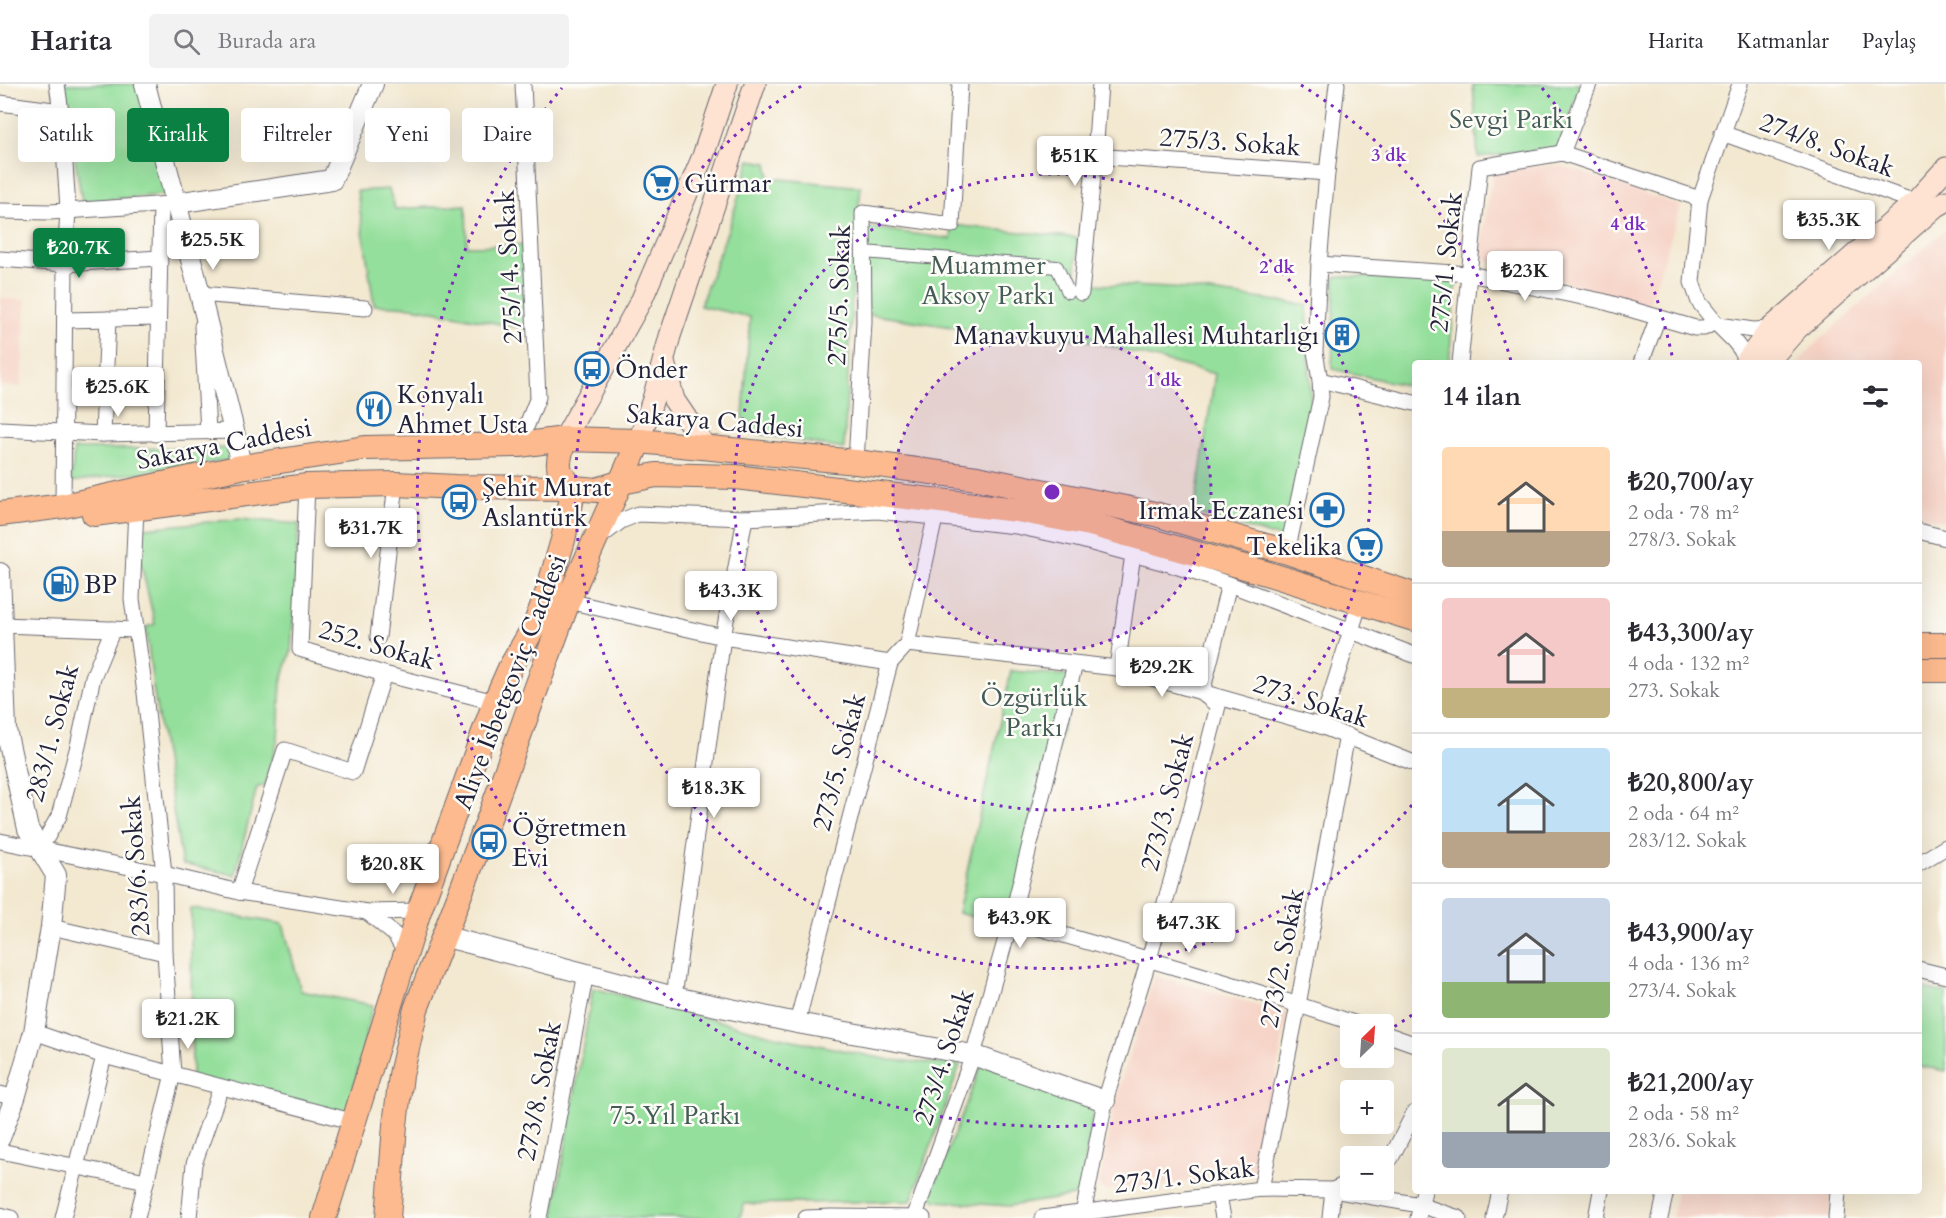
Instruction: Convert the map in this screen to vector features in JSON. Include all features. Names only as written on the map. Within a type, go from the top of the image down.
[{"type":"main road","points":[[574,488],[561,476],[558,463],[564,439],[642,299],[704,156],[727,84]]},
{"type":"main road","points":[[639,441],[670,336],[755,84]]},
{"type":"main road","points":[[1747,360],[1770,329],[1916,202],[1946,168]]},
{"type":"main road","points":[[1770,360],[1797,329],[1934,208],[1946,201]]},
{"type":"main road","points":[[664,360],[674,400],[705,446]]},
{"type":"main road","name":"Sakarya Caddesi","points":[[0,514],[63,506],[241,467],[365,448],[519,445],[564,439],[639,441],[856,462],[977,478],[1155,514],[1287,552],[1412,594]]},
{"type":"main road","name":"Aliye İsbetgoviç Caddesi","points":[[388,1218],[400,1076],[416,1009],[491,813],[568,601],[639,441]]},
{"type":"main road","points":[[622,482],[656,476],[735,477],[1017,518],[1090,524],[1259,571],[1412,619]]},
{"type":"main road","name":"Sakarya Caddesi","points":[[0,528],[307,486],[396,484],[597,490],[622,482]]},
{"type":"main road","name":"Aliye İsbetgoviç Caddesi","points":[[324,1218],[419,911],[495,702],[510,668],[535,625],[548,591],[563,540],[574,488]]},
{"type":"main road","points":[[1922,645],[1946,645]]},
{"type":"main road","points":[[1922,670],[1946,670]]},
{"type":"street","points":[[57,84],[61,108]]},
{"type":"street","points":[[145,84],[169,204],[200,294],[241,467]]},
{"type":"street","points":[[0,211],[50,212],[169,204],[332,180],[373,84]]},
{"type":"street","name":"275/14. Sokak","points":[[519,445],[538,397],[523,84]]},
{"type":"street","name":"275/5. Sokak","points":[[856,462],[864,322],[863,213],[952,225],[960,84]]},
{"type":"street","points":[[1075,293],[1095,156],[1100,84]]},
{"type":"street","points":[[1287,552],[1321,397],[1315,352],[1319,264],[1337,84]]},
{"type":"street","points":[[1589,84],[1562,153],[1700,199]]},
{"type":"street","points":[[1740,84],[1700,199],[1692,282],[1699,302],[1741,350],[1744,360]]},
{"type":"street","points":[[0,103],[38,108]]},
{"type":"street","name":"274/8. Sokak","points":[[1722,133],[1916,202]]},
{"type":"street","name":"275/1. Sokak","points":[[1460,360],[1480,167],[1562,153]]},
{"type":"street","name":"275/3. Sokak","points":[[1095,156],[1327,173]]},
{"type":"street","points":[[63,506],[65,264],[68,209],[65,162]]},
{"type":"street","points":[[156,434],[159,258],[169,204]]},
{"type":"street","points":[[863,252],[1057,267],[1075,293]]},
{"type":"street","points":[[0,259],[65,264],[159,258]]},
{"type":"street","points":[[1319,264],[1469,274],[1602,301],[1695,328],[1717,324],[1754,330],[1770,329]]},
{"type":"street","points":[[200,294],[365,308]]},
{"type":"street","points":[[200,294],[207,431]]},
{"type":"street","points":[[1642,360],[1658,317]]},
{"type":"street","points":[[65,320],[158,318]]},
{"type":"street","points":[[103,434],[108,320]]},
{"type":"street","points":[[1320,380],[1412,403]]},
{"type":"street","points":[[0,429],[103,434],[234,431]]},
{"type":"street","points":[[378,637],[396,484]]},
{"type":"street","name":"252. Sokak","points":[[307,486],[300,649],[384,674],[495,702]]},
{"type":"street","name":"283/6. Sokak","points":[[136,508],[132,599],[164,874],[165,953],[173,1074],[137,1218]]},
{"type":"street","points":[[595,540],[621,521],[638,514],[745,518],[878,511],[935,518],[1017,518],[1081,540],[1229,584],[1352,629],[1412,654]]},
{"type":"street","points":[[674,997],[723,637],[745,518]]},
{"type":"street","name":"273/5. Sokak","points":[[797,1023],[890,663],[907,644],[935,518]]},
{"type":"street","points":[[1922,532],[1946,538]]},
{"type":"street","points":[[1117,668],[1133,554]]},
{"type":"street","name":"283/1. Sokak","points":[[0,573],[6,730],[28,829],[56,875],[51,927],[34,1032],[7,1096],[0,1138]]},
{"type":"street","points":[[1202,693],[1229,584]]},
{"type":"street","points":[[568,601],[723,637],[890,663]]},
{"type":"street","points":[[1321,726],[1360,602]]},
{"type":"street","points":[[2,625],[136,630]]},
{"type":"street","name":"283/1. Sokak","points":[[40,849],[59,816],[78,746],[93,677],[113,629]]},
{"type":"street","name":"273. Sokak","points":[[907,644],[1117,668],[1321,726],[1412,762]]},
{"type":"street","name":"273/4. Sokak","points":[[914,1218],[973,1055],[1011,920],[1075,664]]},
{"type":"street","points":[[239,892],[285,750],[353,772],[384,674]]},
{"type":"street","name":"273/3. Sokak","points":[[1083,1214],[1105,1101],[1149,959],[1218,706],[1202,693]]},
{"type":"street","name":"273/2. Sokak","points":[[1261,1189],[1298,1005],[1347,735]]},
{"type":"street","points":[[0,842],[164,874],[239,892],[367,912],[419,911]]},
{"type":"street","points":[[1922,862],[1946,847]]},
{"type":"street","points":[[367,912],[395,935],[406,954]]},
{"type":"street","points":[[1011,920],[1149,959],[1340,1019]]},
{"type":"street","points":[[51,927],[165,953]]},
{"type":"street","points":[[443,936],[674,997],[797,1023],[973,1055],[1105,1101]]},
{"type":"street","points":[[1922,970],[1946,976]]},
{"type":"street","name":"273/8. Sokak","points":[[539,1218],[586,973]]},
{"type":"street","points":[[34,1032],[104,1056],[355,1122]]},
{"type":"street","points":[[1394,1037],[1412,1043]]},
{"type":"street","points":[[63,1218],[104,1056]]},
{"type":"street","points":[[189,1218],[194,1164],[221,1087]]},
{"type":"street","points":[[1394,1152],[1412,1117]]},
{"type":"street","points":[[0,1151],[146,1181]]},
{"type":"street","name":"273/1. Sokak","points":[[1333,1190],[1340,1187]]},
{"type":"street","name":"273/1. Sokak","points":[[1042,1218],[1261,1189],[1333,1190],[1421,1205],[1459,1218]]},
{"type":"street","points":[[1330,1218],[1333,1190]]},
{"type":"street","points":[[1494,1218],[1499,1194]]},
{"type":"street","points":[[1596,1218],[1600,1194]]},
{"type":"street","points":[[1660,1218],[1665,1194]]},
{"type":"street","points":[[1836,1218],[1838,1194]]},
{"type":"street","points":[[1219,1195],[1223,1218]]},
{"type":"street","points":[[0,1215],[11,1218]]},
{"type":"street","points":[[806,1218],[923,1218]]},
{"type":"shaded area","points":[[1560,165],[1681,206],[1648,308],[1480,258],[1488,197],[1495,169]]},
{"type":"shaded area","points":[[1946,229],[1946,522],[1922,517],[1922,360],[1801,360],[1815,344]]},
{"type":"shaded area","points":[[0,298],[26,300],[21,387],[0,386]]},
{"type":"shaded area","points":[[1155,976],[1287,1013],[1259,1174],[1105,1191],[1099,1186],[1116,1097]]},
{"type":"shaded area","points":[[1676,1194],[1831,1194],[1829,1218],[1672,1218]]},
{"type":"green space","points":[[63,84],[138,84],[145,108],[127,108],[127,162],[161,162],[171,194],[82,202],[76,162],[115,162],[115,108],[67,108]]},
{"type":"green space","name":"Sevgi Parkı","points":[[1473,84],[1580,84],[1559,149],[1478,157]]},
{"type":"green space","points":[[750,160],[767,163],[770,178],[861,187],[855,242],[844,449],[742,431],[750,317],[700,306],[730,224]]},
{"type":"green space","points":[[389,189],[395,209],[466,205],[467,246],[522,245],[526,329],[413,307],[374,305],[357,191]]},
{"type":"green space","name":"Muammer Aksoy Parkı","points":[[952,225],[1078,238],[1075,283],[1187,289],[1307,305],[1311,410],[1284,539],[1194,513],[1215,374],[1085,340],[972,330],[868,314],[865,227],[951,239]]},
{"type":"green space","points":[[1335,277],[1456,281],[1449,360],[1412,360],[1412,387],[1332,369]]},
{"type":"green space","points":[[237,448],[237,459],[71,482],[74,449]]},
{"type":"green space","points":[[240,519],[299,524],[291,652],[281,682],[278,739],[265,786],[257,787],[235,875],[182,864],[153,687],[146,627],[155,624],[135,529]]},
{"type":"green space","name":"Özgürlük Parkı","points":[[1011,671],[1077,676],[1008,926],[958,913]]},
{"type":"green space","points":[[191,908],[283,924],[301,991],[373,1005],[346,1120],[192,1079]]},
{"type":"green space","name":"75.Yıl Parkı","points":[[593,988],[779,1037],[890,1060],[960,1065],[911,1201],[744,1204],[740,1218],[553,1218]]},
{"type":"green space","points":[[1922,988],[1946,993],[1946,1071],[1922,1067]]},
{"type":"green space","points":[[982,1064],[1095,1102],[1080,1195],[1009,1206],[936,1201],[930,1195]]},
{"type":"place","name":"Gürmar","points":[[661,183]]},
{"type":"place","name":"Manavkuyu Mahallesi Muhtarlığı","points":[[1342,335]]},
{"type":"place","name":"Önder","points":[[592,369]]},
{"type":"place","name":"Konyalı Ahmet Usta","points":[[374,409]]},
{"type":"place","name":"Şehit Murat Aslantürk","points":[[459,502]]},
{"type":"place","name":"Irmak Eczanesi","points":[[1327,510]]},
{"type":"place","name":"Tekelika","points":[[1365,546]]},
{"type":"place","name":"BP","points":[[61,584]]},
{"type":"place","name":"Öğretmen Evi","points":[[489,842]]}]
